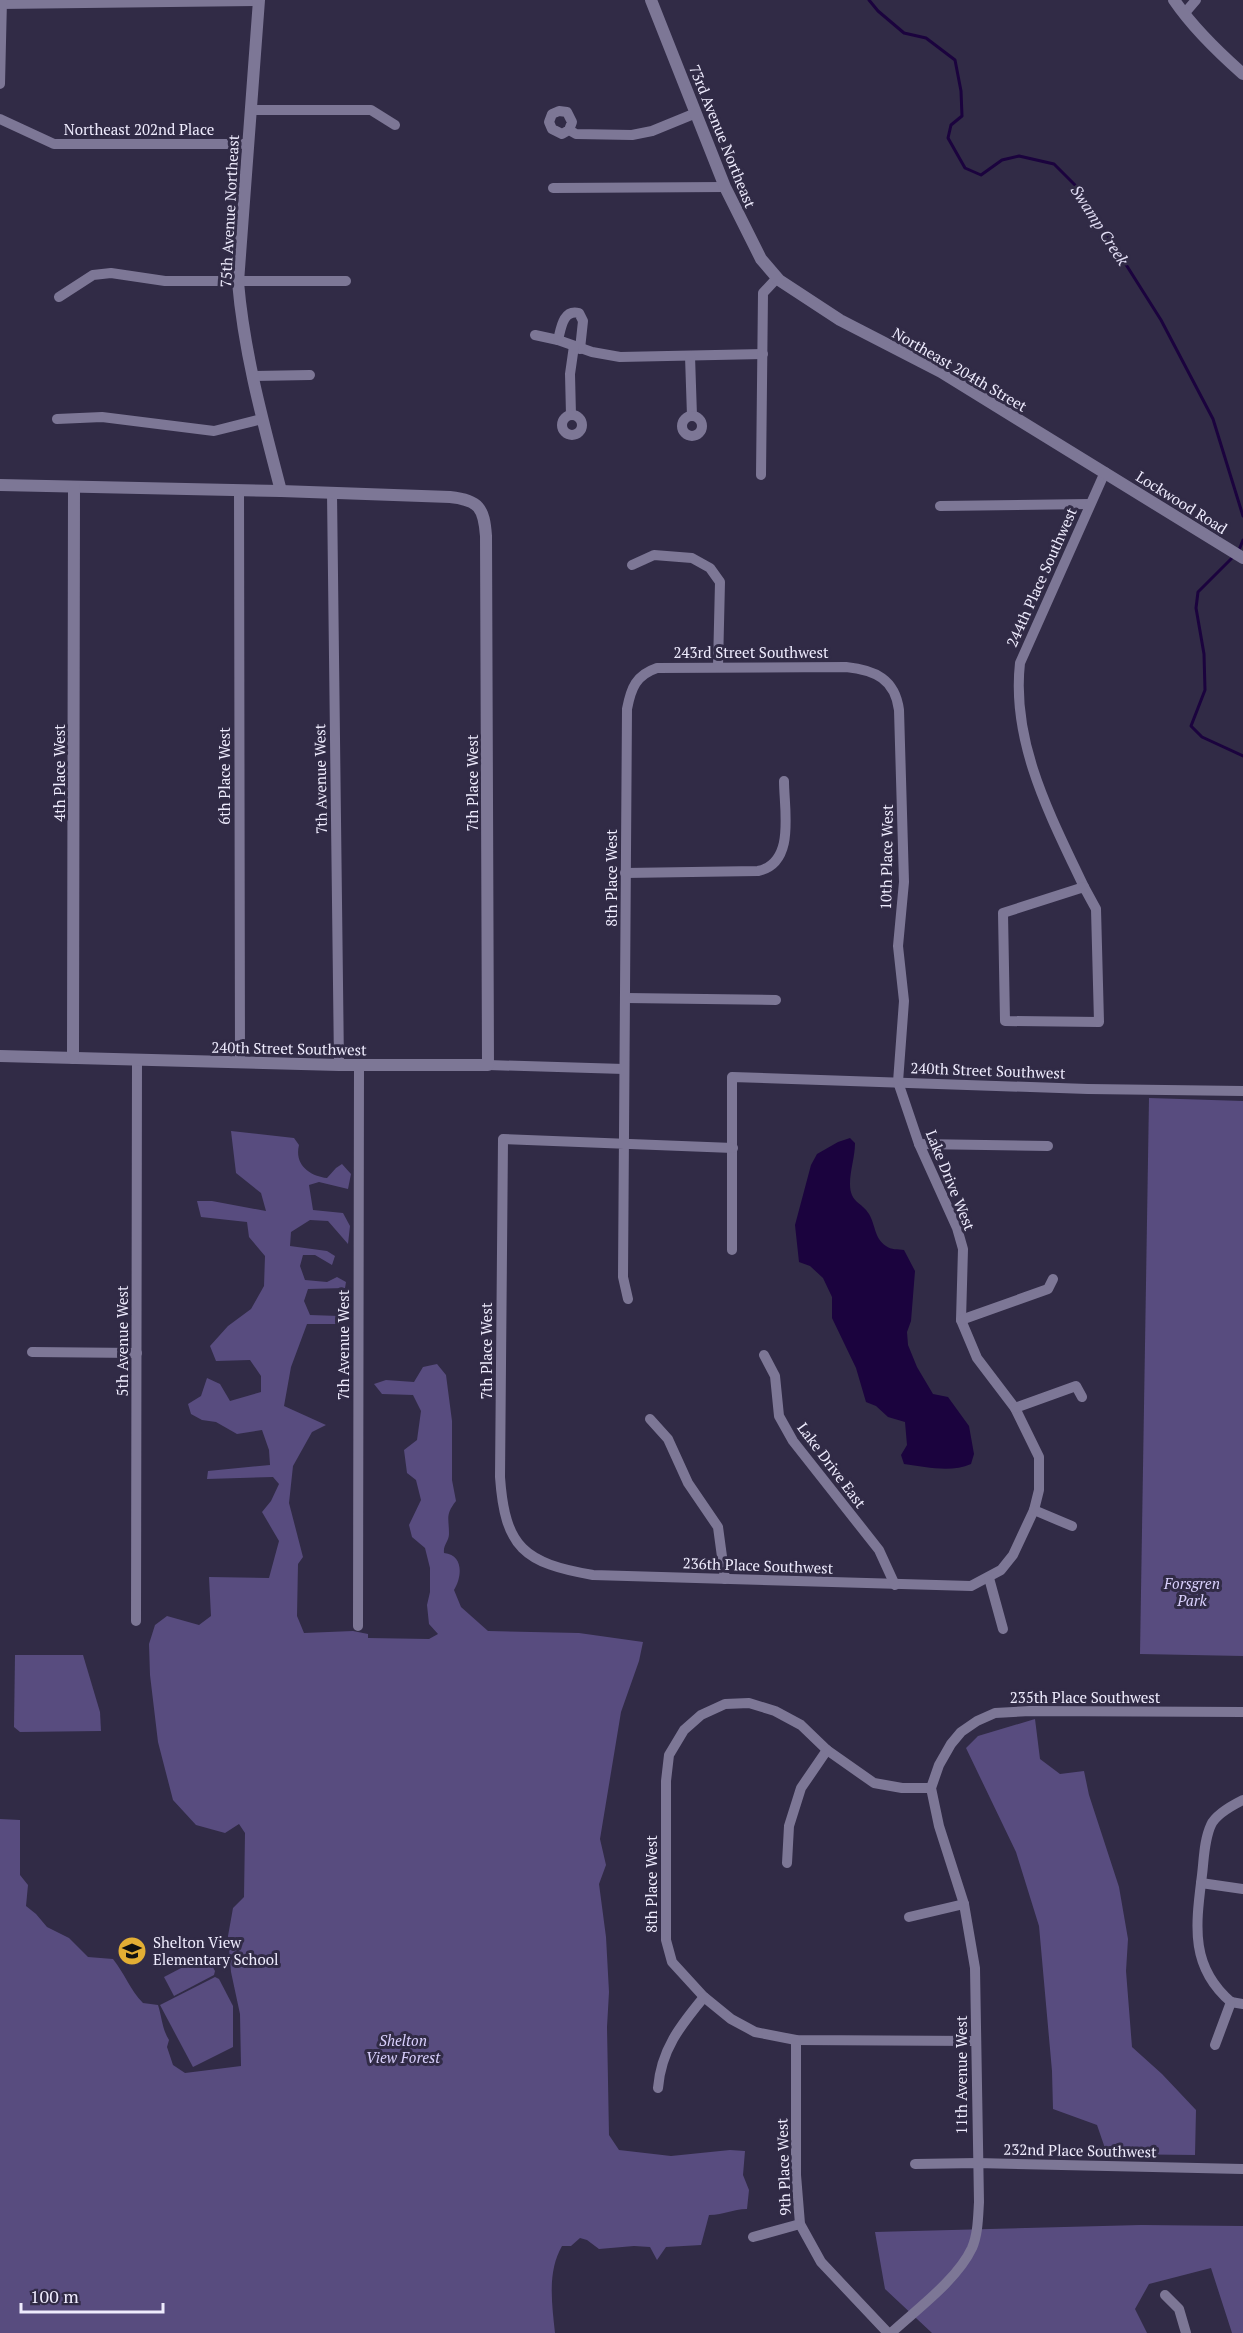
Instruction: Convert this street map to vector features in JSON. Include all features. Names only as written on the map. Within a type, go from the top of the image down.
[{"type":"street","name":"73rd Avenue Northeast","points":[[651,0],[725,187],[760,259],[777,278],[799,294]]},
{"type":"street","points":[[1174,0],[1184,14],[1243,74]]},
{"type":"street","points":[[1184,14],[1196,0]]},
{"type":"street","points":[[0,84],[1,3],[259,1]]},
{"type":"street","name":"75th Avenue Northeast","points":[[259,1],[238,282],[241,315],[252,376],[281,491]]},
{"type":"street","points":[[250,110],[371,110],[394,124]]},
{"type":"street","points":[[570,130],[576,134],[632,135],[652,131],[696,113]]},
{"type":"street","name":"Northeast 202nd Place","points":[[0,119],[54,144],[247,144]]},
{"type":"street","points":[[553,188],[725,187]]},
{"type":"street","points":[[59,297],[93,275],[111,273],[165,281],[346,282]]},
{"type":"street","points":[[761,475],[763,293],[777,278]]},
{"type":"street","name":"Northeast 204th Street","points":[[799,294],[840,320],[941,372],[1105,472]]},
{"type":"street","points":[[558,340],[563,320],[567,314],[579,313],[583,321],[570,374],[571,415]]},
{"type":"street","points":[[535,335],[620,357],[763,354]]},
{"type":"street","points":[[690,356],[692,416]]},
{"type":"street","points":[[252,376],[310,375]]},
{"type":"street","points":[[57,419],[102,417],[214,431],[262,419]]},
{"type":"street","name":"244th Place Southwest","points":[[1083,888],[1002,913],[1005,1021],[1099,1022],[1096,909],[1083,888],[1044,803],[1028,757],[1019,692],[1020,663],[1105,472]]},
{"type":"street","name":"Lockwood Road","points":[[1105,472],[1243,558]]},
{"type":"street","points":[[0,485],[332,493]]},
{"type":"street","name":"4th Place West","points":[[74,487],[74,1058]]},
{"type":"street","name":"6th Place West","points":[[238,490],[240,1063]]},
{"type":"street","name":"7th Place West","points":[[332,493],[450,497],[470,500],[482,511],[485,520],[488,1065]]},
{"type":"street","name":"7th Avenue West","points":[[332,493],[339,1065]]},
{"type":"street","points":[[940,506],[1090,504]]},
{"type":"street","points":[[632,565],[654,555],[692,558],[710,568],[720,582],[718,666]]},
{"type":"street","name":"243rd Street Southwest","points":[[631,688],[645,672],[657,668],[846,667],[863,669],[879,675]]},
{"type":"street","name":"10th Place West","points":[[879,675],[893,688],[898,698],[899,710],[904,882],[898,946],[904,1001],[898,1082]]},
{"type":"street","name":"8th Place West","points":[[628,1299],[623,1277],[623,1144],[627,709],[631,688]]},
{"type":"street","points":[[625,873],[758,871],[770,868],[785,845],[784,781]]},
{"type":"street","points":[[626,998],[776,1000]]},
{"type":"street","name":"240th Street Southwest","points":[[0,1056],[137,1061],[624,1069]]},
{"type":"street","name":"5th Avenue West","points":[[136,1621],[137,1061]]},
{"type":"street","name":"7th Avenue West","points":[[358,1626],[359,1065]]},
{"type":"street","name":"240th Street Southwest","points":[[733,1148],[732,1077],[1088,1089],[1243,1090]]},
{"type":"street","name":"Lake Drive West","points":[[898,1082],[919,1144],[957,1228],[963,1250],[961,1320],[977,1358],[1015,1408],[1039,1457],[1039,1490],[1034,1510],[1013,1556],[1001,1570],[989,1578]]},
{"type":"street","name":"7th Place West","points":[[529,1554],[515,1541],[507,1525],[502,1506],[500,1477],[503,1139],[623,1144]]},
{"type":"street","points":[[623,1144],[733,1148],[732,1250]]},
{"type":"street","points":[[919,1144],[1048,1146]]},
{"type":"street","points":[[961,1320],[1048,1289],[1053,1280]]},
{"type":"street","points":[[32,1352],[137,1353]]},
{"type":"street","name":"Lake Drive East","points":[[764,1355],[775,1376],[779,1416],[793,1441],[879,1550],[895,1585]]},
{"type":"street","points":[[1015,1408],[1076,1386],[1082,1397]]},
{"type":"street","points":[[650,1419],[668,1439],[688,1483],[718,1527],[725,1580]]},
{"type":"street","points":[[1034,1510],[1072,1526]]},
{"type":"street","name":"236th Place Southwest","points":[[529,1554],[545,1563],[566,1570],[593,1575],[970,1586],[989,1578]]},
{"type":"street","points":[[989,1578],[1002,1629]]},
{"type":"street","name":"8th Place West","points":[[827,1750],[801,1725],[775,1711],[749,1703],[725,1704],[700,1715],[684,1730],[669,1755],[666,1781],[666,1940],[672,1962],[704,1997],[731,2019],[755,2032],[796,2040],[976,2041]]},
{"type":"street","name":"235th Place Southwest","points":[[931,1788],[939,1765],[951,1743],[976,1721],[995,1713],[1030,1711],[1243,1712]]},
{"type":"street","points":[[787,1863],[789,1826],[801,1788],[827,1750],[874,1783],[902,1788],[931,1788]]},
{"type":"street","name":"11th Avenue West","points":[[890,2333],[961,2268],[977,2232],[979,2202],[975,1968],[964,1904],[939,1826],[931,1788]]},
{"type":"street","points":[[1243,1800],[1230,1807],[1211,1823],[1197,1916],[1198,1948],[1206,1973],[1217,1990],[1231,2002],[1243,2004]]},
{"type":"street","points":[[1201,1883],[1243,1889]]},
{"type":"street","points":[[909,1917],[964,1904]]},
{"type":"street","points":[[658,2088],[660,2067],[679,2028],[704,1997]]},
{"type":"street","points":[[1215,2045],[1231,2002]]},
{"type":"street","name":"9th Place West","points":[[796,2040],[796,2175],[800,2224],[821,2262],[890,2333]]},
{"type":"street","name":"232nd Place Southwest","points":[[915,2164],[977,2163],[1243,2169]]},
{"type":"street","points":[[753,2237],[800,2224]]},
{"type":"street","points":[[1165,2295],[1179,2309],[1186,2333]]},
{"type":"green space","name":"Forsgren Park","points":[[1149,1098],[1243,1101],[1243,1656],[1140,1654]]},
{"type":"green space","name":"Shelton View Forest","points":[[231,1131],[294,1138],[299,1145],[301,1164],[309,1172],[327,1178],[342,1164],[351,1174],[348,1189],[319,1182],[309,1185],[313,1210],[343,1213],[350,1226],[348,1244],[328,1221],[310,1220],[291,1232],[290,1246],[327,1251],[335,1256],[332,1265],[315,1255],[303,1255],[300,1266],[305,1280],[327,1282],[337,1277],[346,1282],[345,1288],[308,1289],[304,1301],[310,1315],[339,1316],[338,1324],[307,1324],[291,1367],[284,1406],[326,1425],[312,1432],[293,1466],[289,1503],[303,1557],[298,1564],[297,1616],[304,1633],[353,1631],[368,1634],[368,1638],[429,1639],[438,1634],[429,1624],[427,1605],[430,1592],[430,1568],[425,1548],[412,1537],[409,1525],[421,1500],[416,1480],[407,1473],[404,1450],[417,1440],[421,1411],[413,1395],[382,1394],[374,1384],[386,1380],[414,1382],[423,1367],[437,1364],[446,1375],[452,1421],[452,1480],[456,1501],[449,1513],[449,1536],[444,1553],[455,1558],[460,1567],[459,1579],[454,1590],[461,1607],[488,1631],[579,1633],[643,1642],[639,1661],[621,1712],[600,1839],[606,1865],[599,1884],[606,1937],[609,1992],[607,2027],[609,2135],[619,2150],[671,2156],[730,2150],[745,2151],[743,2175],[749,2190],[747,2209],[709,2215],[701,2245],[666,2247],[657,2260],[650,2247],[599,2249],[580,2238],[571,2246],[562,2246],[552,2277],[555,2333],[0,2333],[0,1819],[20,1820],[20,1875],[28,1885],[26,1906],[47,1927],[69,1938],[88,1957],[113,1959],[143,2003],[158,2005],[163,2027],[169,2040],[167,2047],[173,2065],[185,2073],[241,2066],[240,2014],[231,1972],[228,1936],[233,1908],[244,1897],[245,1833],[239,1824],[225,1833],[196,1825],[173,1800],[158,1742],[150,1675],[149,1644],[155,1625],[167,1616],[199,1625],[211,1616],[209,1577],[269,1578],[279,1541],[262,1512],[271,1501],[279,1484],[273,1477],[207,1479],[208,1471],[270,1465],[269,1450],[262,1430],[237,1434],[216,1422],[202,1420],[191,1414],[188,1404],[201,1396],[207,1378],[220,1384],[230,1401],[261,1392],[261,1376],[250,1360],[216,1361],[210,1346],[228,1326],[251,1309],[264,1286],[265,1256],[249,1237],[247,1222],[201,1217],[197,1201],[212,1201],[266,1211],[261,1193],[236,1173]]},
{"type":"green space","points":[[15,1655],[83,1655],[100,1712],[101,1731],[20,1732],[14,1727]]},
{"type":"green space","points":[[1035,1719],[1040,1759],[1060,1774],[1084,1771],[1089,1795],[1119,1887],[1128,1939],[1126,1971],[1132,2047],[1162,2074],[1196,2110],[1195,2155],[1107,2154],[1097,2125],[1053,2109],[1052,2071],[1039,1926],[1016,1852],[966,1748],[978,1736]]},
{"type":"green space","points":[[206,1955],[215,1971],[214,1975],[174,1996],[164,1977]]},
{"type":"green space","points":[[215,1977],[219,1979],[233,2006],[233,2047],[193,2067],[160,2005]]},
{"type":"green space","points":[[1141,2225],[1243,2226],[1243,2333],[1232,2333],[1211,2268],[1149,2284],[1135,2309],[1147,2333],[932,2333],[885,2289],[875,2232]]},
{"type":"shaded area","points":[[850,1138],[855,1143],[850,1179],[852,1195],[869,1214],[882,1243],[890,1248],[904,1250],[915,1271],[911,1321],[907,1332],[908,1345],[917,1367],[933,1394],[948,1397],[969,1426],[974,1454],[971,1464],[963,1467],[947,1469],[904,1464],[901,1455],[907,1445],[905,1422],[888,1417],[876,1406],[866,1402],[856,1368],[832,1318],[832,1297],[823,1278],[810,1266],[799,1262],[795,1225],[811,1165],[817,1154]]},
{"type":"waterway","name":"Swamp Creek","points":[[869,0],[878,11],[904,33],[926,38],[955,60],[961,91],[962,116],[951,125],[948,138],[965,168],[981,175],[1002,160],[1019,156],[1054,164],[1077,187],[1161,320],[1213,419],[1243,516]]},
{"type":"waterway","name":"Swamp Creek","points":[[1239,550],[1243,540]]},
{"type":"waterway","name":"Swamp Creek","points":[[1233,557],[1198,592],[1196,608],[1204,654],[1205,690],[1191,726],[1202,737],[1243,756]]},
{"type":"place","name":"Shelton View Elementary School","points":[[132,1951]]}]
